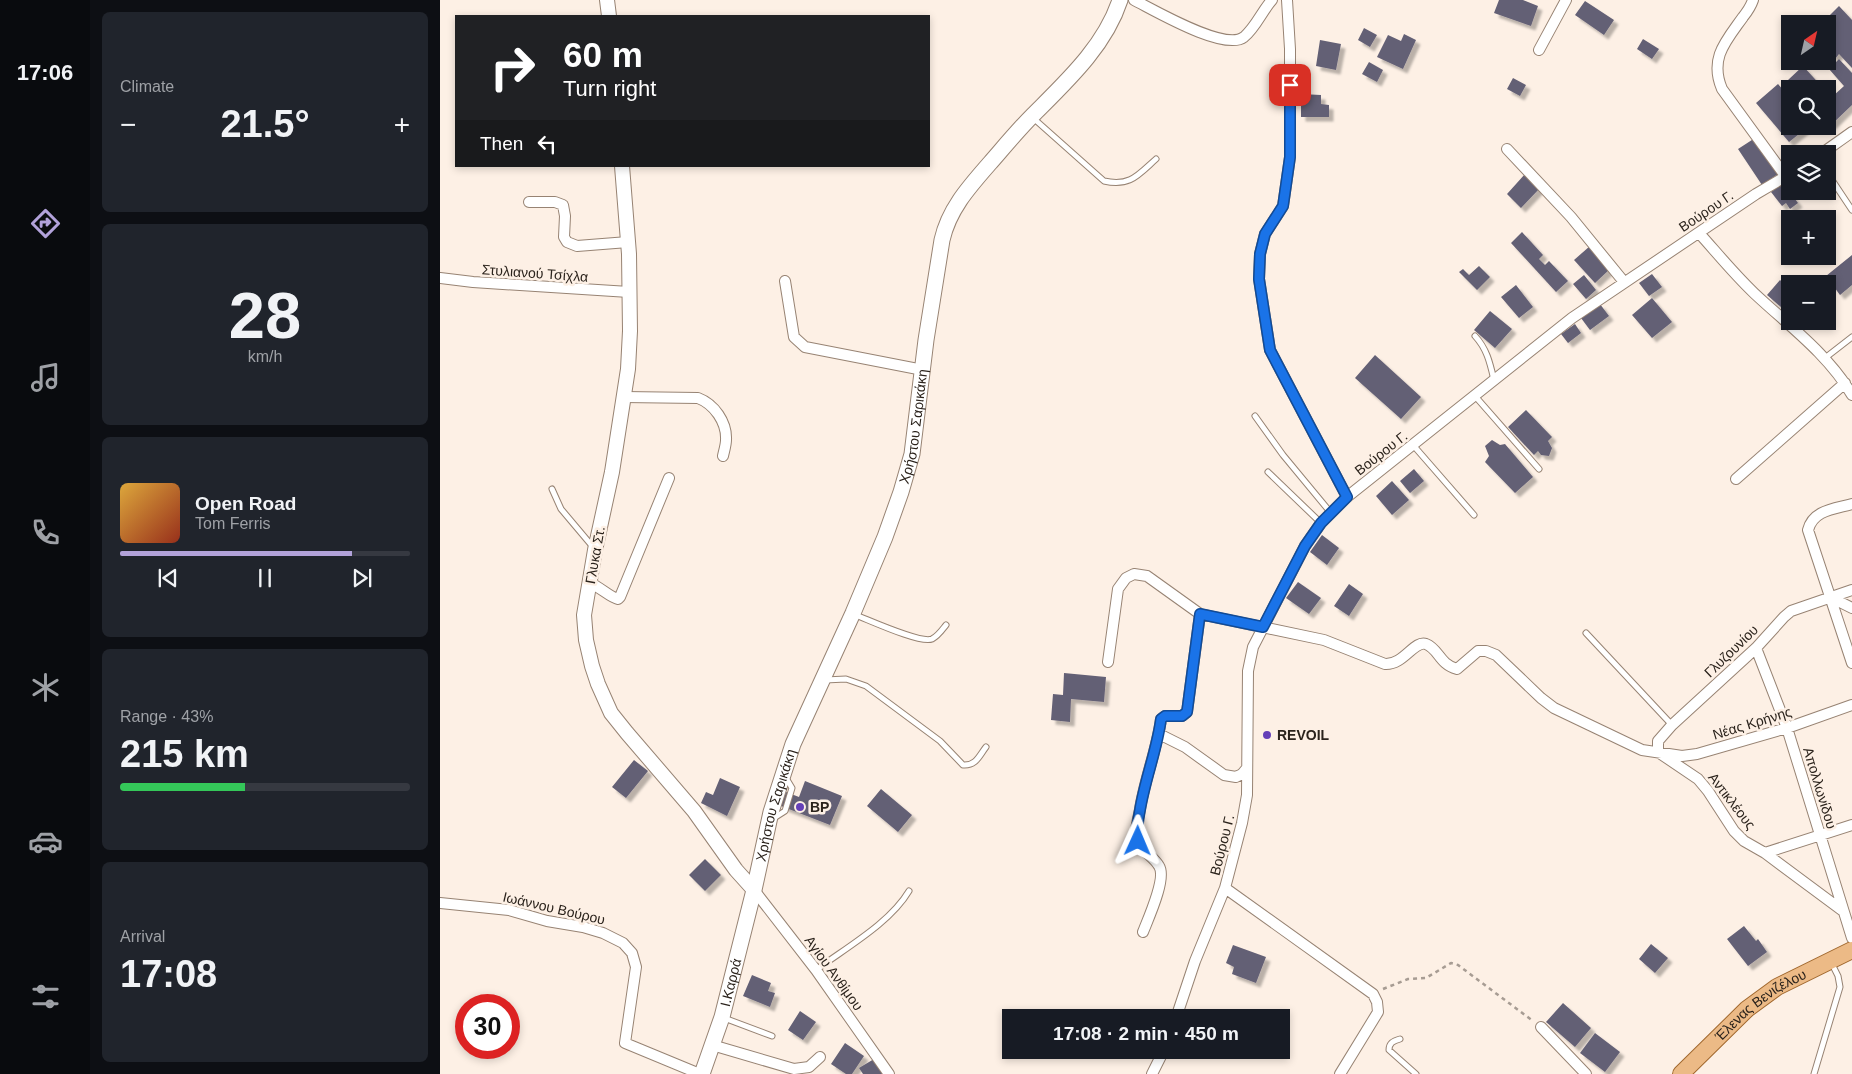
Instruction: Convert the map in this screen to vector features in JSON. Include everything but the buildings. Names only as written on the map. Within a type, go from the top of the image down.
[{"type":"main road","name":"Χρήστου Σαρικάκη","points":[[754,890],[769,821],[793,744],[853,613],[885,537],[912,454],[922,370],[946,224],[966,191],[1032,117],[1073,75],[1113,19],[1120,0]]},
{"type":"main road","name":"Ι.Καρρά","points":[[701,1074],[722,1017],[754,890]]},
{"type":"main road","name":"Έλενας Βενιζέλου","points":[[1681,1074],[1747,1009],[1777,987],[1852,950]]},
{"type":"street","points":[[607,0],[609,15]]},
{"type":"street","points":[[1134,0],[1185,26],[1214,37],[1239,40],[1247,33],[1272,0]]},
{"type":"street","points":[[1287,0],[1290,49],[1290,157],[1283,206],[1265,234],[1262,244],[1259,279],[1270,350],[1347,497]]},
{"type":"street","points":[[1539,50],[1566,0]]},
{"type":"street","points":[[1753,0],[1722,48],[1716,66],[1718,79],[1722,89],[1781,166]]},
{"type":"street","points":[[1834,145],[1852,132]]},
{"type":"street","points":[[1507,149],[1571,217],[1624,282]]},
{"type":"street","name":"Γλυκα Στ.","points":[[622,167],[628,242],[629,360],[612,472],[595,550],[584,615],[586,640],[592,666],[606,705],[627,733],[694,811],[736,870],[754,890]]},
{"type":"street","name":"Βούρου Γ.","points":[[1179,1009],[1195,961],[1225,888],[1242,823],[1246,796],[1248,671],[1253,647],[1305,546],[1321,523],[1347,497],[1572,318],[1781,179]]},
{"type":"street","points":[[529,202],[555,202],[562,206],[565,216],[564,238],[571,245],[628,242]]},
{"type":"street","points":[[1699,234],[1752,291],[1825,358],[1852,396]]},
{"type":"street","name":"Στυλιανού Τσίχλα","points":[[440,278],[473,282],[629,292]]},
{"type":"street","points":[[785,281],[794,337],[805,347],[922,370]]},
{"type":"street","points":[[1736,479],[1845,384]]},
{"type":"street","points":[[624,397],[698,398],[707,402],[716,410],[726,430],[723,456]]},
{"type":"street","points":[[590,583],[614,598],[618,599],[620,597],[669,478]]},
{"type":"street","points":[[1852,504],[1817,514],[1810,522],[1808,530],[1852,663]]},
{"type":"street","points":[[1108,662],[1118,589],[1126,578],[1134,574],[1147,576],[1200,614],[1263,627]]},
{"type":"street","name":"Γλυζουνίου","points":[[1658,752],[1659,738],[1756,648],[1784,616],[1791,611],[1852,590]]},
{"type":"street","points":[[1830,597],[1852,608]]},
{"type":"street","points":[[1143,932],[1161,882],[1162,872],[1159,866],[1142,850],[1136,832],[1144,785],[1159,734],[1162,716],[1182,716],[1187,712],[1200,614]]},
{"type":"street","name":"Νέας Κρήνης","points":[[1263,627],[1324,640],[1392,665],[1399,662],[1418,644],[1424,643],[1431,647],[1445,664],[1457,669],[1478,651],[1486,651],[1496,655],[1554,708],[1642,750],[1682,756],[1697,754],[1787,728],[1852,705]]},
{"type":"street","name":"Απολλωνίδου","points":[[1756,648],[1787,728],[1852,938]]},
{"type":"street","points":[[1159,734],[1185,747],[1224,775],[1236,777],[1247,768]]},
{"type":"street","name":"Αντικλέους","points":[[1658,752],[1698,779],[1734,831],[1744,841],[1765,853],[1843,911]]},
{"type":"street","points":[[1765,853],[1852,825]]},
{"type":"street","points":[[1225,888],[1373,994],[1377,1002],[1378,1012],[1340,1074]]},
{"type":"street","name":"Αγίου Ανθίμου","points":[[754,890],[816,970],[889,1074]]},
{"type":"street","name":"Ιωάννου Βούρου","points":[[440,903],[509,910],[547,921],[610,935],[623,943],[632,953],[636,967],[625,1043],[701,1074]]},
{"type":"street","points":[[1541,1027],[1586,1074]]},
{"type":"street","points":[[712,1045],[794,1069],[809,1067],[820,1057]]},
{"type":"street","points":[[1152,1074],[1160,1059]]},
{"type":"lane","points":[[1032,117],[1104,180],[1117,184],[1130,181],[1156,159]]},
{"type":"lane","points":[[1836,186],[1852,210]]},
{"type":"lane","points":[[1475,336],[1488,354],[1494,380]]},
{"type":"lane","points":[[1825,358],[1852,338]]},
{"type":"lane","points":[[1475,396],[1539,469]]},
{"type":"lane","points":[[1255,416],[1283,455],[1331,513]]},
{"type":"lane","points":[[1413,445],[1474,515]]},
{"type":"lane","points":[[1268,472],[1321,523]]},
{"type":"lane","points":[[552,489],[561,509],[595,550]]},
{"type":"lane","points":[[853,613],[912,637],[928,640],[936,636],[946,625]]},
{"type":"lane","points":[[1586,633],[1672,724]]},
{"type":"lane","points":[[822,680],[846,679],[866,686],[940,741],[963,765],[969,766],[975,763],[986,746]]},
{"type":"lane","points":[[816,970],[888,918],[901,904],[909,891]]},
{"type":"lane","points":[[1814,1074],[1840,987],[1838,976],[1831,962]]},
{"type":"lane","points":[[722,1017],[772,1036]]},
{"type":"lane","points":[[1400,1039],[1392,1042],[1389,1050],[1416,1074]]},
{"type":"path","points":[[1373,994],[1408,979],[1426,978],[1451,963],[1458,965],[1541,1027]]},
{"type":"place","name":"REVOIL","points":[[1267,735]]},
{"type":"place","name":"BP","points":[[800,807]]},
{"type":"route","points":[[1138,841],[1136,832],[1144,785],[1159,734],[1162,716],[1182,716],[1187,712],[1200,614],[1263,627],[1305,546],[1321,523],[1347,497],[1270,350],[1259,279],[1260,254],[1265,234],[1283,206],[1290,157],[1290,85]]}]
